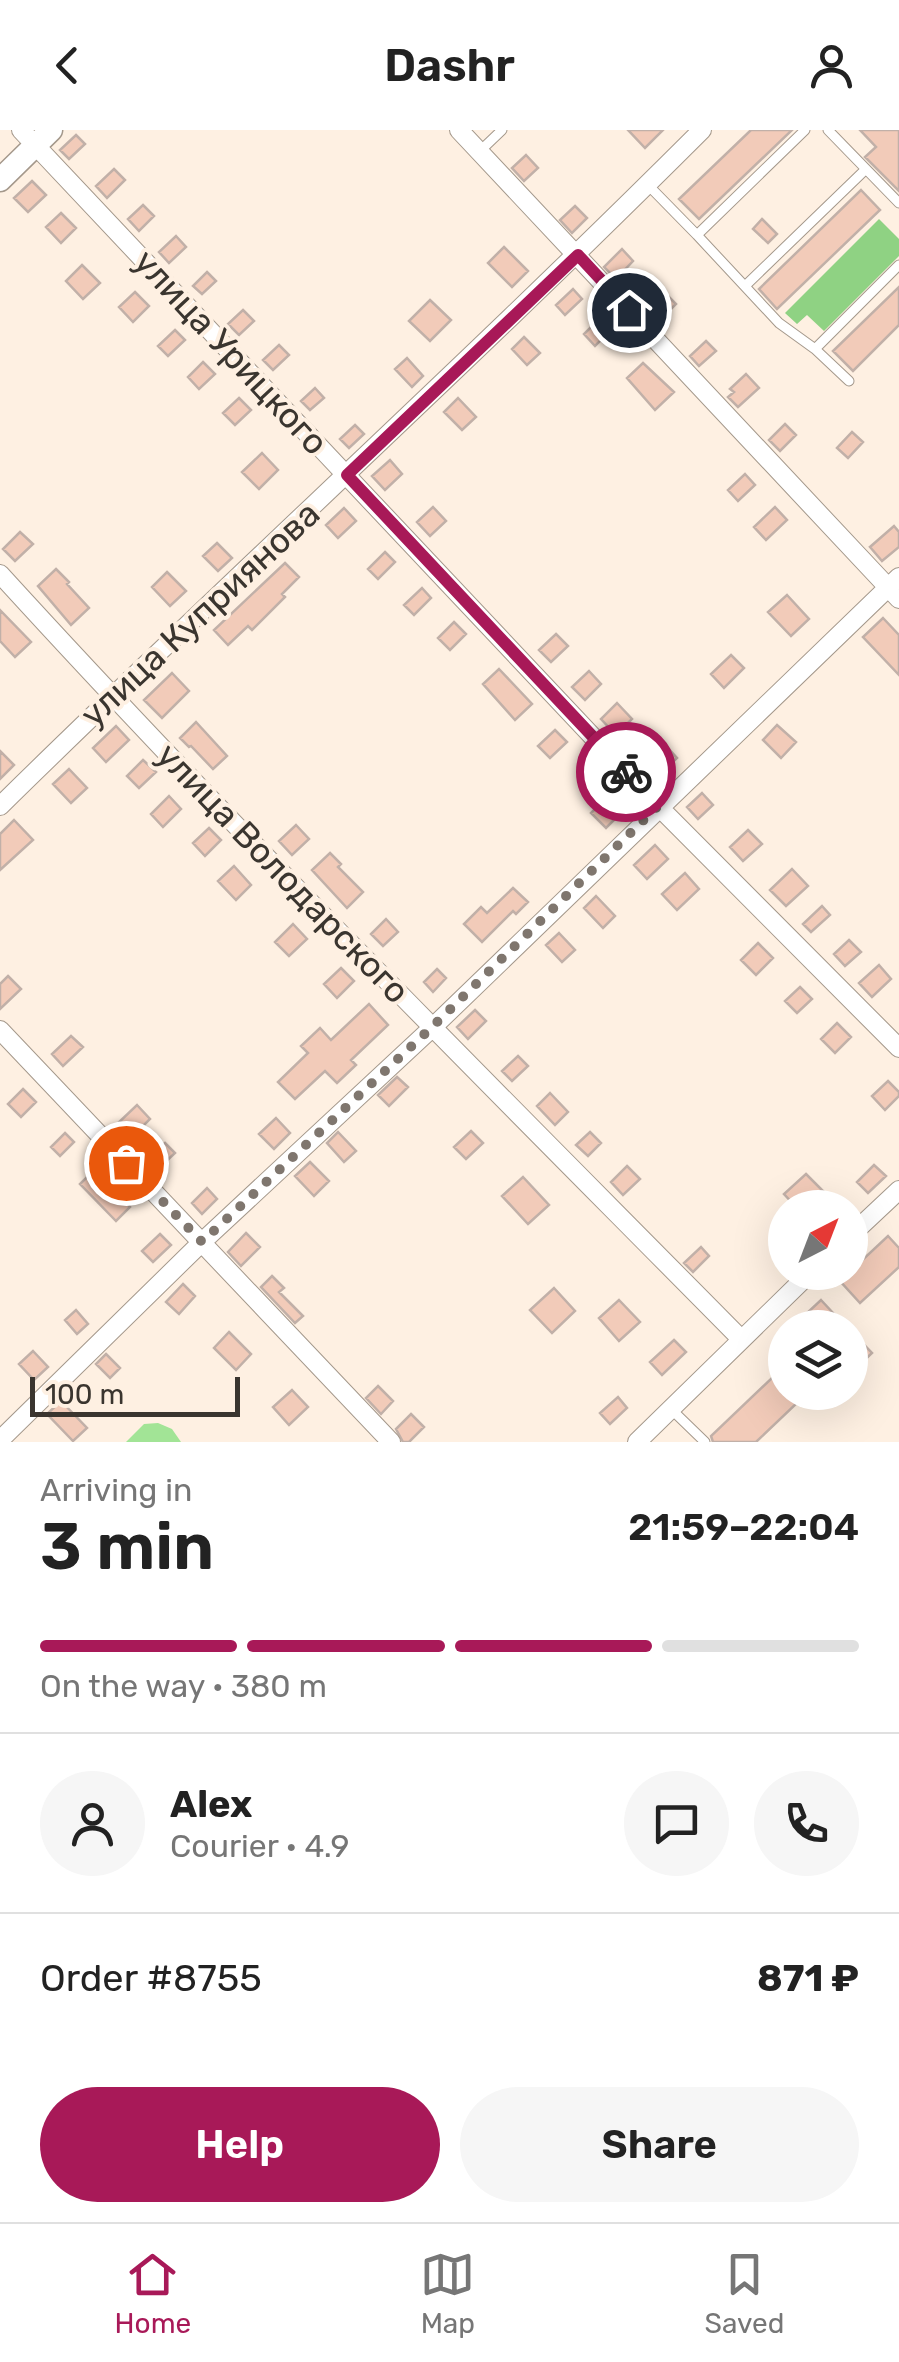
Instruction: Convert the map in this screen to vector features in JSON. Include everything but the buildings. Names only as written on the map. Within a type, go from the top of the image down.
[{"type":"street","points":[[0,1440],[658,806],[895,588],[458,130]]},
{"type":"street","name":"улица Куприянова","points":[[0,806],[578,255],[702,130]]},
{"type":"street","points":[[0,180],[36,135]]},
{"type":"street","name":"улица Урицкого","points":[[36,135],[347,475],[658,806],[899,1048]]},
{"type":"street","name":"улица Володарского","points":[[0,574],[112,696],[432,1027],[741,1339]]},
{"type":"street","points":[[0,1030],[392,1442]]},
{"type":"street","points":[[868,1219],[899,1190]]},
{"type":"street","points":[[636,1442],[793,1290]]},
{"type":"lane","points":[[479,152],[502,130]]},
{"type":"lane","points":[[698,234],[804,130]]},
{"type":"lane","points":[[828,130],[899,203]]},
{"type":"lane","points":[[745,286],[866,169]]},
{"type":"lane","points":[[648,184],[779,323],[849,381]]},
{"type":"lane","points":[[815,349],[899,266]]},
{"type":"lane","points":[[672,1410],[704,1442]]},
{"type":"green space","points":[[879,219],[899,239],[899,256],[824,331],[807,315],[797,324],[785,313]]},
{"type":"green space","points":[[158,1423],[172,1429],[181,1442],[126,1442],[144,1424]]},
{"type":"way so far","points":[[126,1163],[202,1242],[432,1027],[658,806],[626,772]]},
{"type":"route","points":[[626,772],[347,475],[578,255],[629,310]]}]
